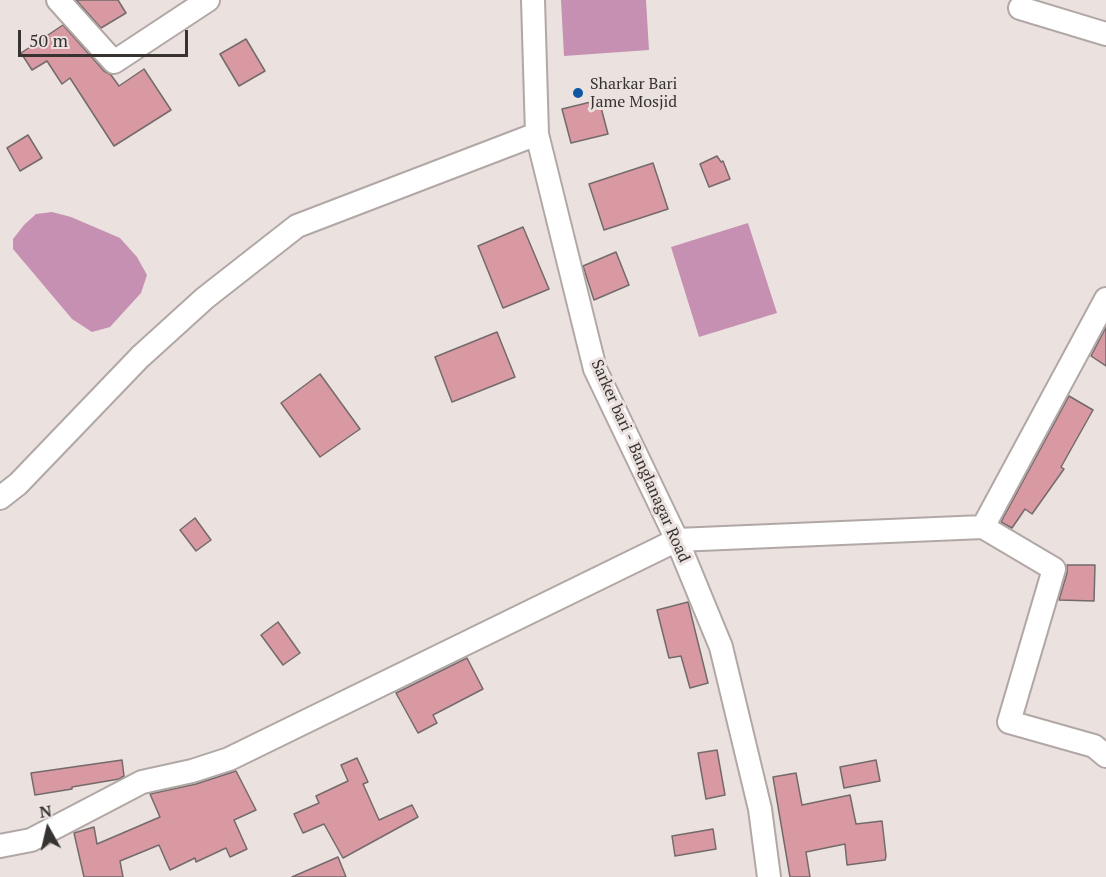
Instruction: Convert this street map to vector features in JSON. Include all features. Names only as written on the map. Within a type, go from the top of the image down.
[{"type":"street","points":[[58,0],[114,62],[208,0]]},
{"type":"street","name":"Sarker bari - Banglanagar Road","points":[[533,0],[537,134],[595,369],[677,540],[721,647],[760,809],[769,877]]},
{"type":"street","points":[[1020,8],[1106,34]]},
{"type":"street","points":[[0,498],[18,484],[140,357],[205,298],[297,226],[537,134]]},
{"type":"street","points":[[983,527],[1106,298]]},
{"type":"street","points":[[0,846],[31,840],[142,782],[192,771],[229,759],[677,540],[983,527],[1054,569],[1009,722],[1094,746],[1106,756]]},
{"type":"shaded area","points":[[561,0],[646,0],[649,50],[564,56]]},
{"type":"shaded area","points":[[52,212],[71,217],[120,238],[137,257],[147,275],[141,293],[110,327],[92,332],[72,319],[13,249],[13,239],[24,225],[36,214]]},
{"type":"shaded area","points":[[748,223],[777,313],[699,337],[671,247]]},
{"type":"building","points":[[76,0],[118,0],[126,13],[101,28]]},
{"type":"building","points":[[63,25],[119,86],[144,69],[171,110],[114,146],[70,78],[62,84],[47,61],[32,70],[21,53]]},
{"type":"building","points":[[246,39],[265,71],[239,86],[220,54]]},
{"type":"building","points":[[599,100],[608,134],[571,143],[562,109]]},
{"type":"building","points":[[28,135],[42,158],[20,171],[7,148]]},
{"type":"building","points":[[717,156],[721,162],[723,161],[730,179],[709,187],[700,164]]},
{"type":"building","points":[[653,163],[668,209],[604,230],[589,184]]},
{"type":"building","points":[[523,227],[549,289],[503,308],[478,246]]},
{"type":"building","points":[[616,252],[629,285],[594,300],[583,266]]},
{"type":"building","points":[[1106,327],[1106,366],[1091,356]]},
{"type":"building","points":[[497,332],[515,377],[452,402],[435,357]]},
{"type":"building","points":[[320,374],[360,429],[320,457],[281,403]]},
{"type":"building","points":[[1069,396],[1093,410],[1061,467],[1064,469],[1032,514],[1025,509],[1012,528],[1001,522]]},
{"type":"building","points":[[195,518],[211,540],[196,551],[180,530]]},
{"type":"building","points":[[1067,565],[1095,565],[1094,601],[1059,600]]},
{"type":"building","points":[[688,602],[708,683],[690,688],[681,656],[669,658],[657,610]]},
{"type":"building","points":[[278,622],[300,653],[283,665],[261,635]]},
{"type":"building","points":[[467,658],[483,689],[433,715],[437,723],[418,733],[396,693]]},
{"type":"building","points":[[717,750],[725,795],[706,799],[698,753]]},
{"type":"building","points":[[357,758],[368,782],[363,784],[379,820],[412,805],[418,817],[343,858],[324,824],[303,833],[294,814],[319,803],[316,796],[348,781],[341,765]]},
{"type":"building","points":[[122,760],[124,776],[119,779],[35,795],[31,773]]},
{"type":"building","points":[[876,760],[880,781],[844,788],[840,767]]},
{"type":"building","points":[[236,771],[256,810],[234,820],[247,849],[230,857],[226,848],[196,862],[195,858],[170,870],[159,845],[120,861],[123,877],[84,877],[74,833],[94,827],[97,844],[160,817],[150,794],[196,784]]},
{"type":"building","points":[[796,773],[802,805],[850,795],[856,824],[882,821],[885,860],[847,865],[845,844],[806,852],[810,877],[790,877],[773,777]]},
{"type":"building","points":[[713,829],[716,849],[675,856],[672,836]]},
{"type":"building","points":[[338,857],[346,877],[292,877]]},
{"type":"place","name":"Sharkar Bari Jame Mosjid","points":[[578,93]]}]
